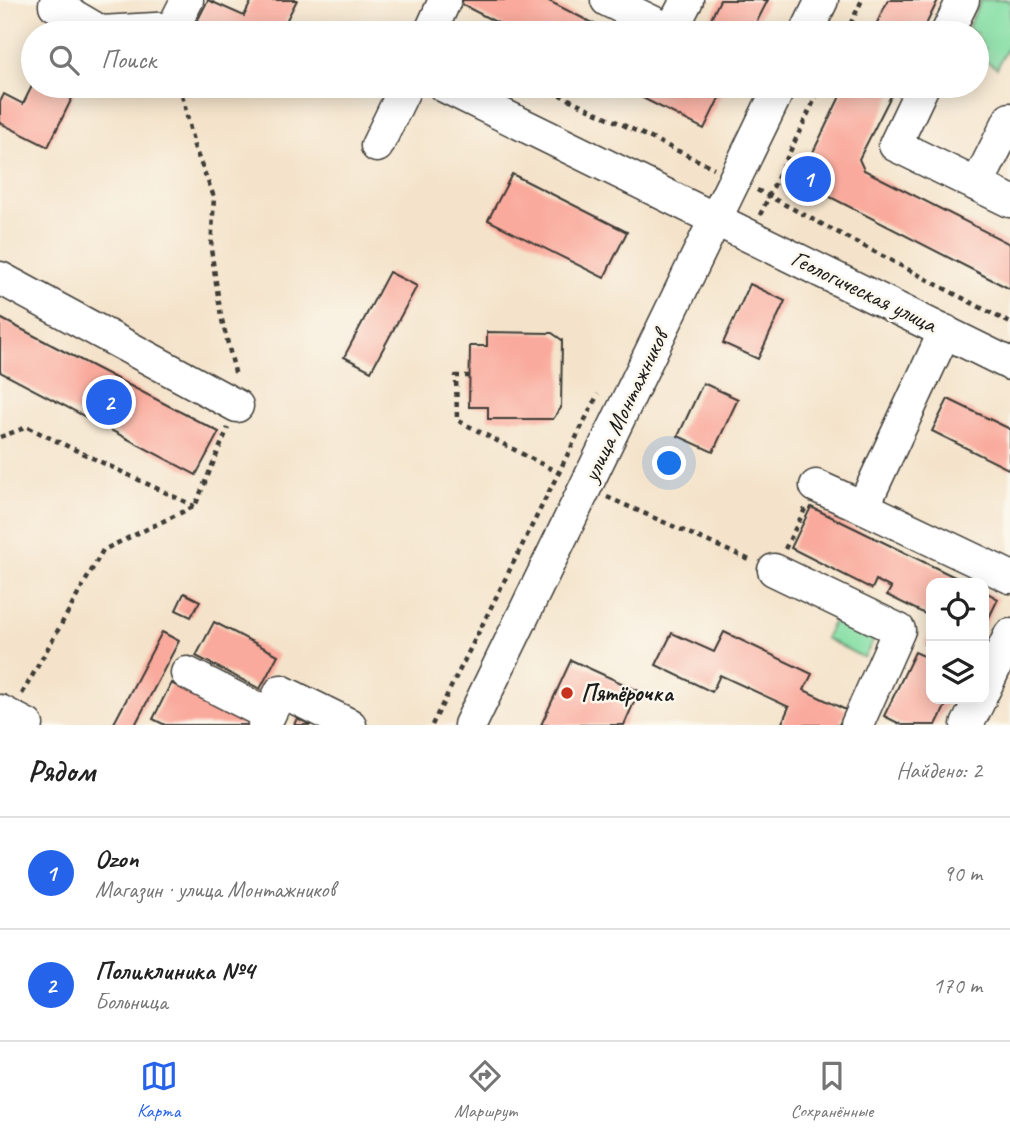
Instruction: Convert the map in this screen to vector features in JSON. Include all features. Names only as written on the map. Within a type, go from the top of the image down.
[{"type":"street","points":[[57,0],[55,5],[83,21]]},
{"type":"street","points":[[177,21],[187,0]]},
{"type":"street","points":[[435,21],[445,0]]},
{"type":"street","points":[[607,0],[649,21]]},
{"type":"street","points":[[676,21],[687,0]]},
{"type":"street","points":[[812,21],[822,0]]},
{"type":"street","points":[[953,21],[963,0]]},
{"type":"street","points":[[377,146],[400,98]]},
{"type":"street","name":"Геологическая улица","points":[[469,98],[1010,364]]},
{"type":"street","name":"улица Монтажников","points":[[470,725],[572,480],[705,212],[722,172],[772,98]]},
{"type":"street","points":[[917,98],[895,145],[1010,201]]},
{"type":"street","points":[[977,185],[1010,118]]},
{"type":"street","points":[[0,278],[237,406]]},
{"type":"street","points":[[863,507],[945,331]]},
{"type":"street","points":[[816,486],[1010,577]]},
{"type":"street","points":[[774,570],[900,630],[857,725]]},
{"type":"street","points":[[989,680],[1009,639]]},
{"type":"street","points":[[187,673],[267,720],[281,691],[350,725]]},
{"type":"street","points":[[967,725],[978,704]]},
{"type":"path","points":[[852,21],[862,0]]},
{"type":"path","points":[[12,717],[103,550],[195,506],[237,406],[236,377],[221,316],[211,249],[214,197],[194,146],[183,98]]},
{"type":"path","points":[[566,98],[722,172],[1010,323]]},
{"type":"path","points":[[751,235],[815,98]]},
{"type":"path","points":[[705,212],[722,172],[715,154]]},
{"type":"path","points":[[470,376],[456,376],[457,420],[572,480],[774,570],[816,486]]},
{"type":"path","points":[[432,725],[572,480],[601,388]]},
{"type":"path","points":[[0,437],[27,427],[195,506]]},
{"type":"green space","points":[[981,0],[1010,0],[1010,43],[997,68],[989,63],[989,21],[971,21]]},
{"type":"green space","points":[[840,609],[879,629],[864,658],[825,638]]},
{"type":"building","points":[[208,0],[244,16],[252,0],[297,0],[286,21],[197,21]]},
{"type":"building","points":[[463,0],[547,0],[588,21],[494,21],[461,4]]},
{"type":"building","points":[[720,0],[768,0],[757,21],[710,21]]},
{"type":"building","points":[[888,0],[938,0],[928,21],[878,21]]},
{"type":"building","points":[[4,94],[23,104],[26,98],[72,98],[48,147],[0,123],[0,102]]},
{"type":"building","points":[[643,98],[719,98],[704,129]]},
{"type":"building","points":[[839,98],[890,98],[859,159],[864,170],[1010,244],[1010,289],[799,181]]},
{"type":"building","points":[[512,174],[627,232],[604,278],[488,220]]},
{"type":"building","points":[[389,272],[417,286],[371,371],[344,357]]},
{"type":"building","points":[[750,284],[785,301],[758,359],[723,343]]},
{"type":"building","points":[[0,318],[219,432],[196,475],[0,372]]},
{"type":"building","points":[[487,332],[552,333],[562,340],[561,408],[553,419],[488,419],[488,407],[469,407],[470,346],[487,346]]},
{"type":"building","points":[[703,383],[738,399],[713,452],[678,436]]},
{"type":"building","points":[[948,399],[1010,429],[1010,470],[932,431]]},
{"type":"building","points":[[811,507],[957,578],[926,578],[926,614],[887,595],[891,588],[876,580],[872,589],[791,548]]},
{"type":"building","points":[[184,593],[200,601],[191,617],[176,610]]},
{"type":"building","points":[[989,594],[998,599],[989,618]]},
{"type":"building","points":[[214,622],[278,655],[260,689],[196,656]]},
{"type":"building","points":[[162,632],[179,641],[135,725],[113,725]]},
{"type":"building","points":[[724,632],[812,674],[804,690],[846,710],[839,725],[781,725],[789,707],[720,675],[712,692],[656,665],[672,633],[714,652]]},
{"type":"building","points":[[915,652],[926,657],[926,704],[946,704],[936,725],[902,725],[884,716]]},
{"type":"building","points":[[571,660],[639,691],[624,725],[541,725]]},
{"type":"building","points":[[171,683],[250,722],[249,725],[165,725],[153,719]]},
{"type":"building","points":[[297,718],[311,725],[294,725]]},
{"type":"place","name":"Ozon","points":[[808,179]]},
{"type":"place","name":"Поликлиника №4","points":[[109,402]]},
{"type":"place","name":"Пятёрочка","points":[[567,693]]}]
